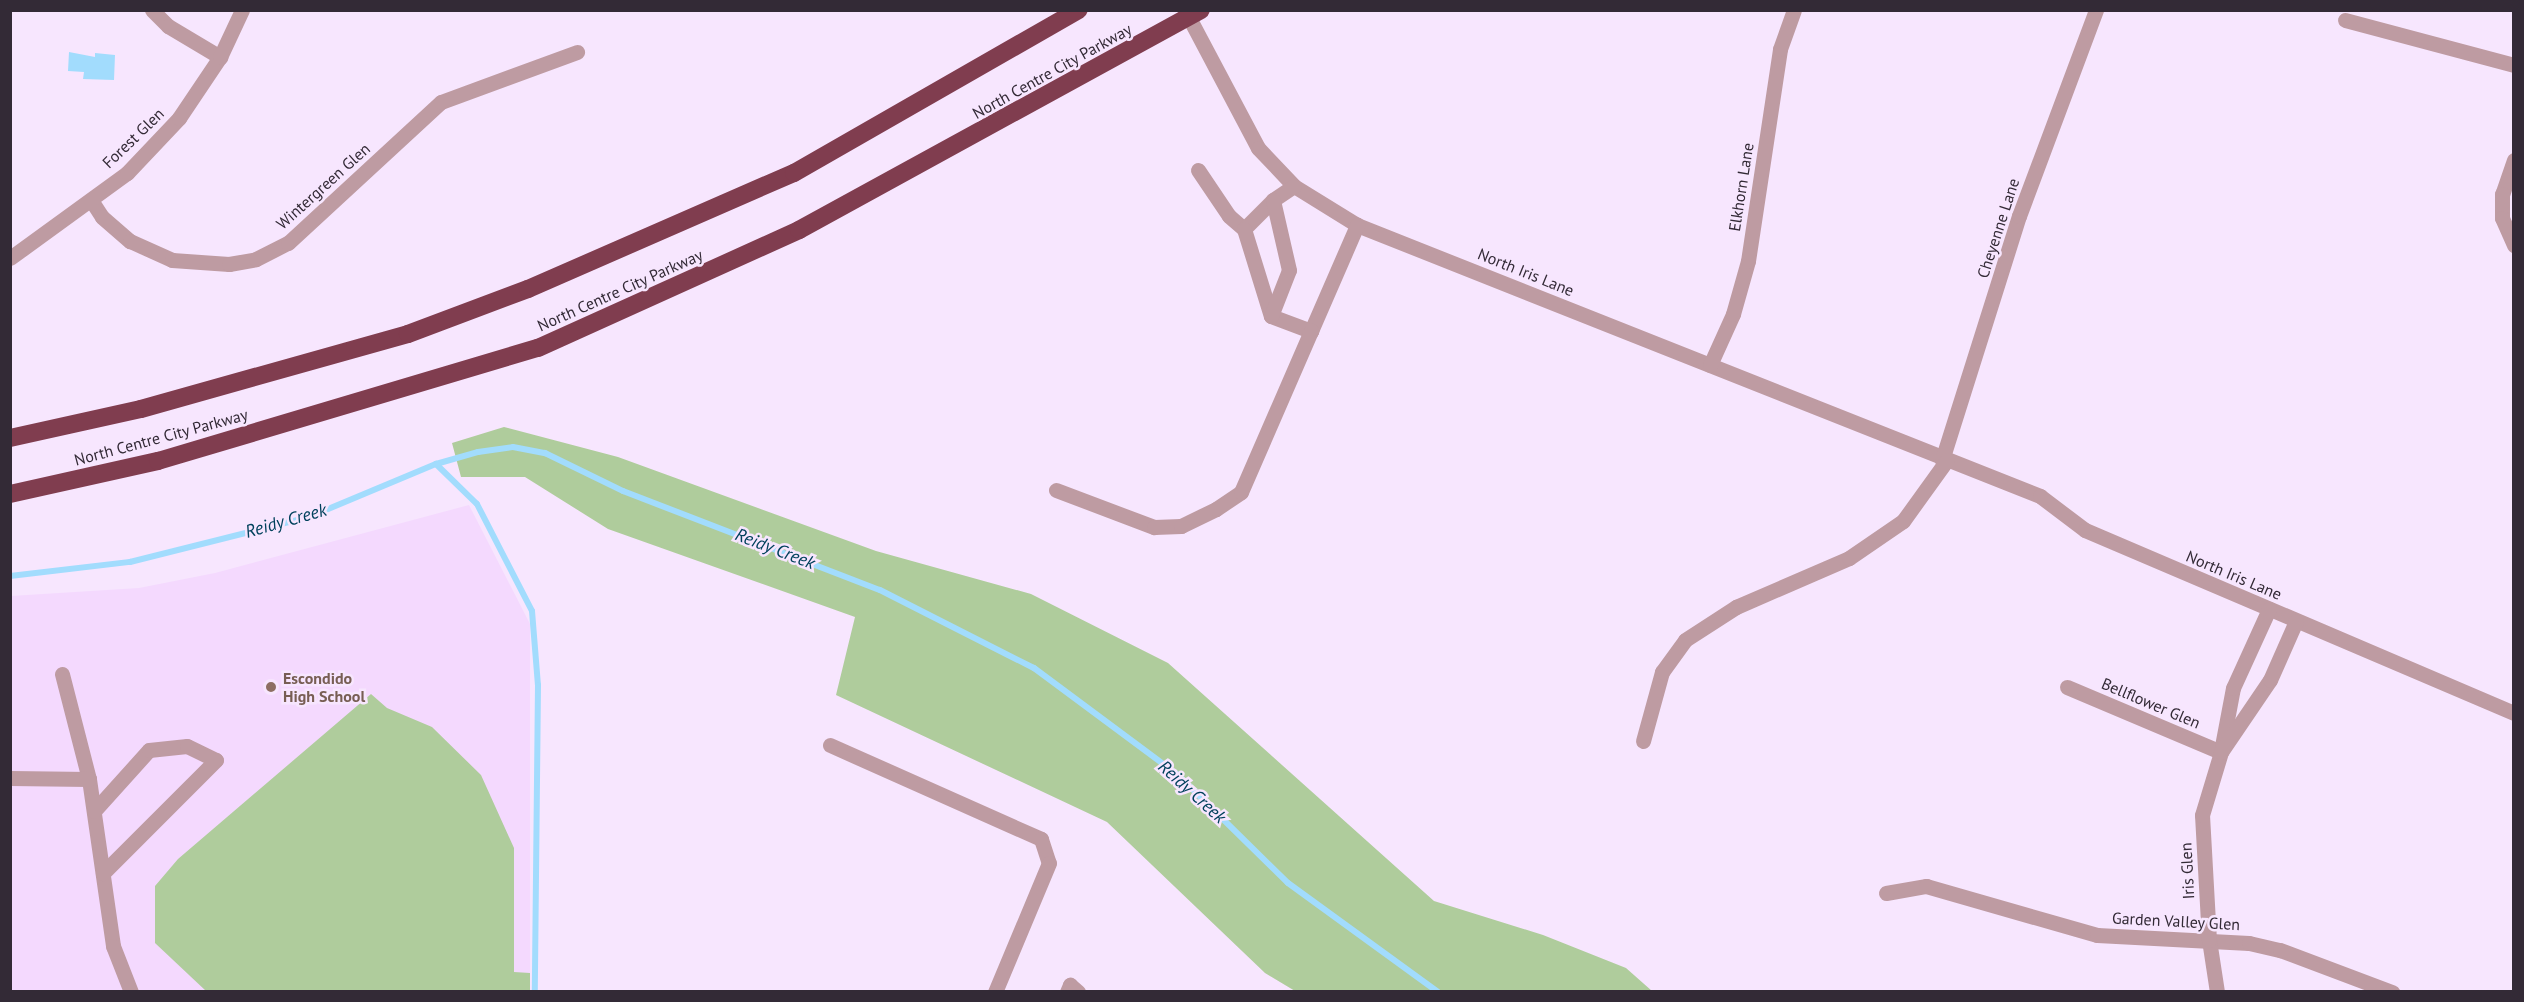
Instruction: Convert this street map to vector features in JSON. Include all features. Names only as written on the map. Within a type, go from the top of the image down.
[{"type":"highway","name":"North Centre City Parkway","points":[[10,438],[141,409],[408,334],[528,289],[794,173],[1079,10]]},
{"type":"highway","name":"North Centre City Parkway","points":[[10,494],[158,461],[538,348],[809,225],[1192,13]]},
{"type":"street","points":[[152,10],[168,26],[220,57]]},
{"type":"street","name":"Forest Glen","points":[[10,258],[127,173],[179,118],[220,57],[242,10]]},
{"type":"street","name":"Elkhorn Lane","points":[[1710,365],[1733,314],[1748,261],[1780,49],[1794,10]]},
{"type":"street","name":"Cheyenne Lane","points":[[1642,741],[1662,672],[1685,640],[1736,607],[1849,558],[1885,534],[1903,521],[1945,460],[2019,216],[2096,10]]},
{"type":"street","name":"North Iris Lane","points":[[1192,13],[1250,137],[1294,186],[1357,225],[2040,496],[2085,530],[2514,713]]},
{"type":"street","points":[[2345,21],[2514,65]]},
{"type":"street","name":"Wintergreen Glen","points":[[91,200],[102,217],[130,241],[172,260],[229,264],[256,259],[288,243],[441,102],[577,52]]},
{"type":"street","points":[[2514,160],[2502,194],[2502,218],[2514,245]]},
{"type":"street","points":[[1198,170],[1229,216],[1244,229],[1271,316]]},
{"type":"street","points":[[1244,229],[1273,201],[1294,186]]},
{"type":"street","points":[[1271,316],[1289,270],[1273,201]]},
{"type":"street","points":[[1056,490],[1154,527],[1181,526],[1216,509],[1241,492],[1357,225]]},
{"type":"street","points":[[1271,316],[1311,331]]},
{"type":"street","name":"Iris Glen","points":[[2217,992],[2209,940],[2202,815],[2220,752],[2233,688],[2269,609]]},
{"type":"street","name":"Iris Glen","points":[[2220,752],[2270,680],[2296,621]]},
{"type":"street","points":[[62,674],[89,779],[113,946],[131,992]]},
{"type":"street","name":"Bellflower Glen","points":[[2067,687],[2220,752]]},
{"type":"street","points":[[830,745],[1041,839],[1049,863],[995,992]]},
{"type":"street","points":[[94,811],[149,750],[187,746],[216,760],[103,873]]},
{"type":"street","points":[[10,778],[89,779]]},
{"type":"street","name":"Garden Valley Glen","points":[[1886,892],[1926,886],[2097,935],[2249,943],[2280,950],[2392,992]]},
{"type":"street","points":[[1067,992],[1070,984],[1078,992]]},
{"type":"shaded area","name":"Escondido High School","points":[[469,505],[530,624],[530,991],[11,992],[11,596],[139,588],[215,573]]},
{"type":"green space","points":[[504,427],[618,457],[876,551],[1031,594],[1168,663],[1434,901],[1543,935],[1626,968],[1652,991],[1295,991],[1265,973],[1107,822],[836,695],[855,617],[608,529],[525,477],[461,477],[452,443]]},
{"type":"green space","points":[[371,694],[387,708],[432,727],[481,775],[514,848],[514,972],[530,973],[530,991],[206,991],[155,943],[155,886],[178,859]]},
{"type":"water","points":[[69,52],[95,57],[95,53],[115,55],[114,80],[83,79],[84,72],[68,71]]},
{"type":"waterway","name":"Reidy Creek","points":[[10,576],[130,562],[309,517],[436,464],[478,452],[513,447],[545,453],[623,491],[880,590],[1034,668],[1178,775],[1288,883],[1438,992]]},
{"type":"waterway","points":[[436,464],[477,504],[532,611],[538,685],[535,992]]},
{"type":"place","name":"Escondido High School","points":[[271,687]]}]
